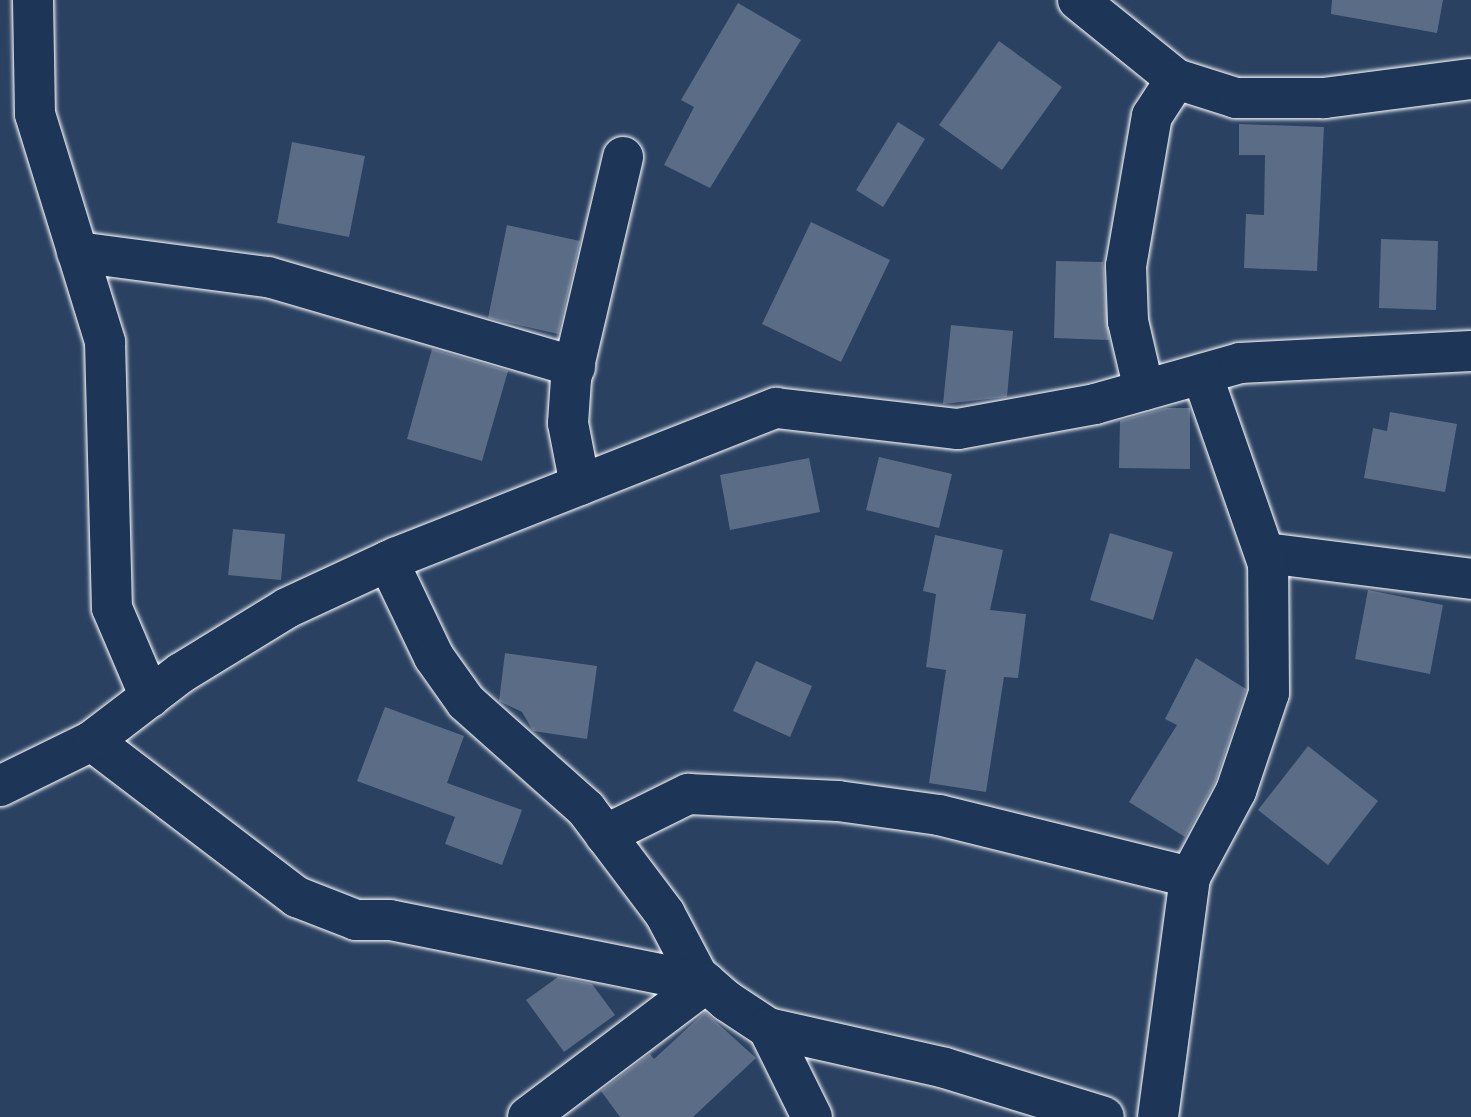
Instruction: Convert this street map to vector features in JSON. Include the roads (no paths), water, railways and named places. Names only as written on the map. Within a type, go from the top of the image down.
[{"type":"street","points":[[33,0],[35,114],[105,342],[112,608],[150,697]]},
{"type":"street","points":[[1078,0],[1176,79],[1236,98],[1280,98],[1471,79]]},
{"type":"street","points":[[1144,390],[1128,321],[1126,266],[1152,116],[1176,79]]},
{"type":"street","points":[[580,485],[568,423],[575,367],[623,157]]},
{"type":"street","points":[[77,252],[268,277],[575,367]]},
{"type":"street","points":[[0,786],[92,741],[150,697],[287,608],[388,561],[776,408],[958,429],[1144,390],[1240,363],[1471,351]]},
{"type":"street","points":[[1158,1117],[1190,877],[1236,791],[1269,693],[1266,553],[1202,374]]},
{"type":"street","points":[[1266,553],[1471,579]]},
{"type":"street","points":[[388,561],[434,657],[466,702],[530,754],[605,835],[706,983],[768,1028],[945,1068],[1104,1117]]},
{"type":"street","points":[[92,741],[297,897],[356,920],[390,920],[706,983]]},
{"type":"street","points":[[605,835],[688,794],[838,801],[939,815],[1190,877]]},
{"type":"street","points":[[528,1117],[706,983]]},
{"type":"street","points":[[768,1028],[812,1117]]}]
